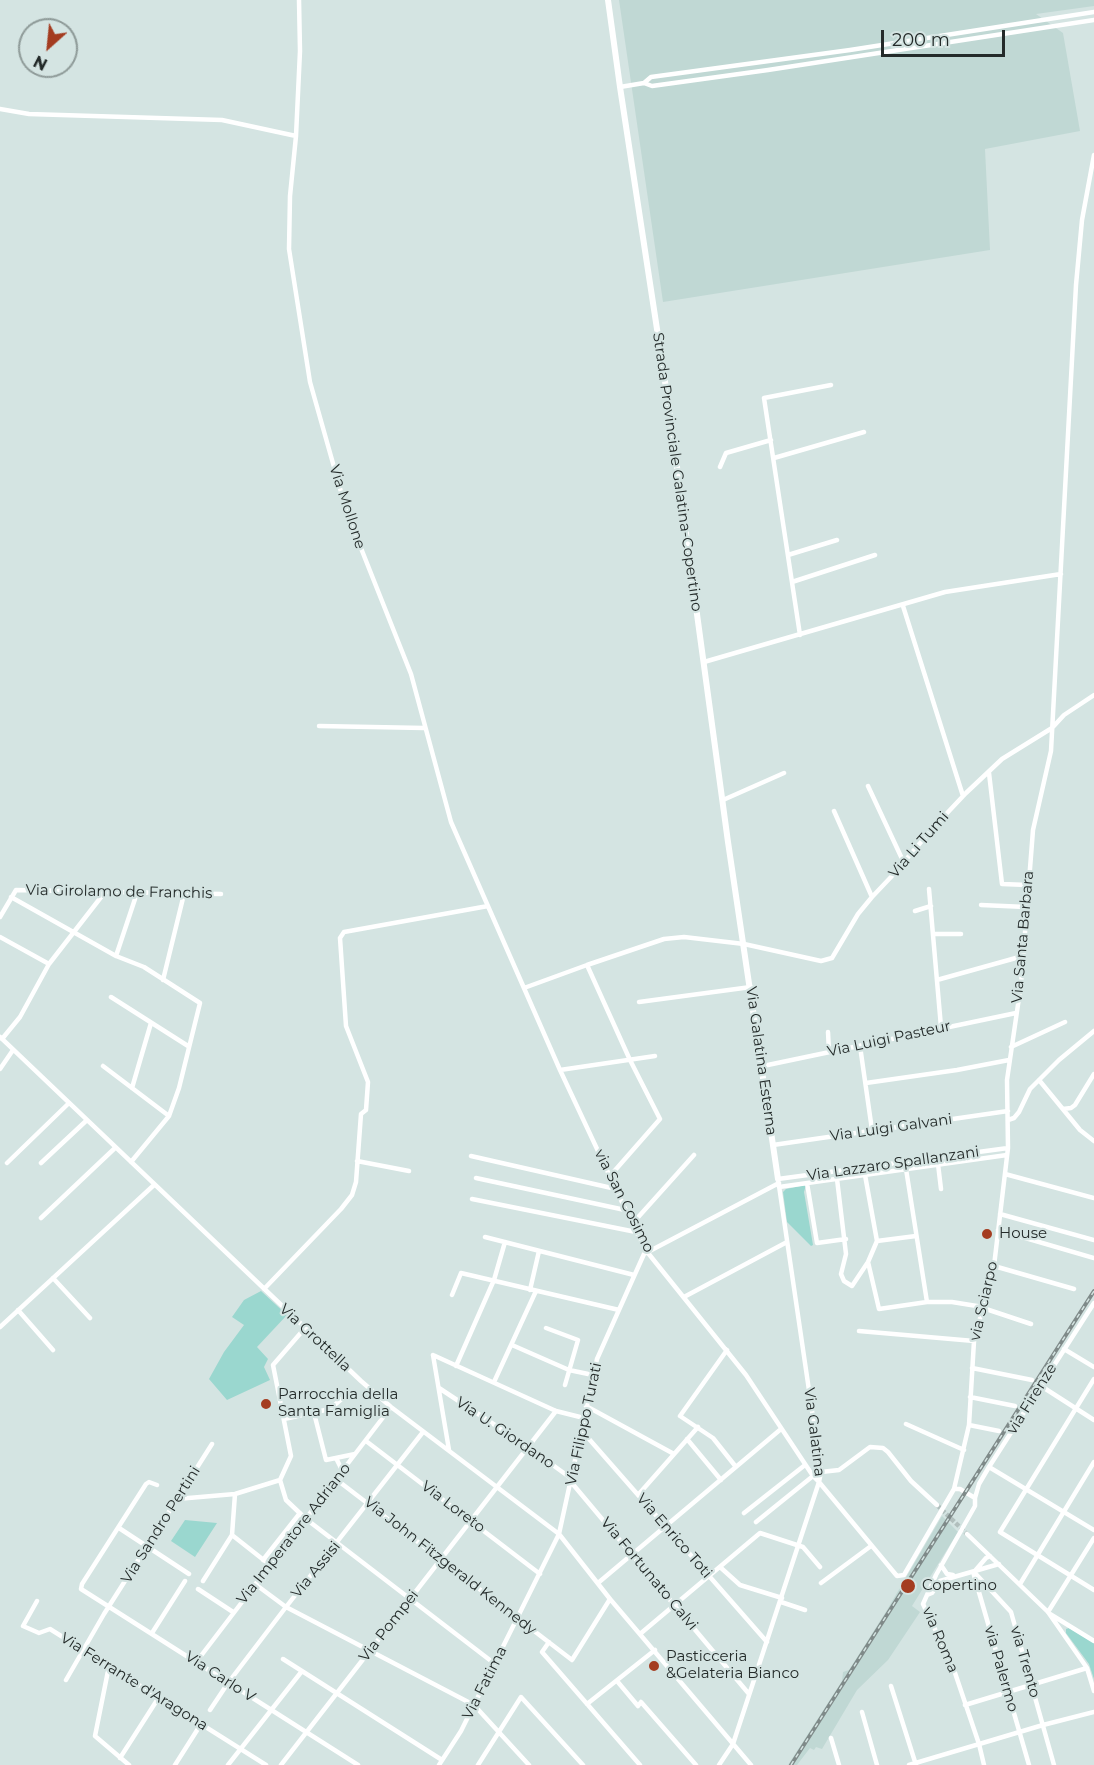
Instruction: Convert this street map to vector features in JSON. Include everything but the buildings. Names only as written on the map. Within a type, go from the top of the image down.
[{"type":"main road","name":"Strada Provinciale Galatina-Copertino","points":[[608,0],[668,401],[744,944]]},
{"type":"main road","name":"Via Galatina Esterna","points":[[744,944],[779,1183]]},
{"type":"street","name":"Via Mollone","points":[[299,0],[300,51],[289,249],[310,382],[347,513],[411,674],[451,822],[524,988]]},
{"type":"street","points":[[644,83],[651,77],[850,50],[1094,12]]},
{"type":"street","points":[[620,87],[644,83],[652,86],[1094,20]]},
{"type":"street","points":[[0,109],[28,114],[222,120],[296,135]]},
{"type":"street","name":"Via Santa Barbara","points":[[1008,1148],[1007,1080],[1023,956],[1033,830],[1051,751],[1076,285],[1082,220],[1094,155]]},
{"type":"street","points":[[800,635],[764,398],[831,385]]},
{"type":"street","points":[[774,458],[864,432]]},
{"type":"street","points":[[720,467],[726,453],[771,440]]},
{"type":"street","points":[[788,555],[837,540]]},
{"type":"street","points":[[792,582],[875,555]]},
{"type":"street","points":[[704,662],[945,592],[1061,574]]},
{"type":"street","points":[[903,606],[963,796]]},
{"type":"street","name":"Via Li Tumi","points":[[744,944],[821,961],[832,958],[858,914],[963,796],[1002,759],[1052,728],[1064,715],[1093,697]]},
{"type":"street","points":[[318,726],[424,728]]},
{"type":"street","points":[[723,800],[784,773]]},
{"type":"street","points":[[988,773],[1002,884],[1028,885]]},
{"type":"street","points":[[868,786],[904,863]]},
{"type":"street","points":[[834,811],[872,897]]},
{"type":"street","points":[[929,889],[941,1027]]},
{"type":"street","name":"Via Girolamo de Franchis","points":[[11,897],[16,890],[221,894]]},
{"type":"street","points":[[1,1038],[20,1017],[49,964],[105,892]]},
{"type":"street","points":[[116,956],[137,893]]},
{"type":"street","points":[[163,980],[184,894]]},
{"type":"street","points":[[0,917],[11,897],[116,956],[144,967],[200,1003],[179,1088],[169,1116],[130,1162]]},
{"type":"street","points":[[981,905],[1026,907]]},
{"type":"street","points":[[264,1289],[352,1195],[356,1182],[361,1114],[366,1110],[368,1082],[346,1026],[340,938],[344,932],[488,906]]},
{"type":"street","points":[[915,911],[931,906]]},
{"type":"street","points":[[933,934],[961,934]]},
{"type":"street","points":[[0,937],[49,964]]},
{"type":"street","points":[[524,988],[664,939],[684,937],[744,944]]},
{"type":"street","points":[[937,980],[1023,956]]},
{"type":"street","points":[[587,965],[630,1060],[660,1119],[610,1176]]},
{"type":"street","points":[[639,1002],[751,987]]},
{"type":"street","name":"via San Cosimo","points":[[524,988],[632,1224],[648,1253],[727,1350],[819,1482]]},
{"type":"street","points":[[111,997],[188,1046]]},
{"type":"street","name":"Via Luigi Pasteur","points":[[763,1066],[1016,1013]]},
{"type":"street","points":[[1011,1047],[1065,1022]]},
{"type":"street","points":[[132,1088],[151,1023]]},
{"type":"street","points":[[1008,1120],[1014,1118],[1030,1089],[1059,1060],[1094,1031]]},
{"type":"street","points":[[828,1032],[829,1051]]},
{"type":"street","name":"Via Grottella","points":[[1,1038],[305,1328],[392,1407],[559,1534],[610,1599],[751,1765]]},
{"type":"street","points":[[860,1046],[872,1130]]},
{"type":"street","points":[[0,1069],[14,1050]]},
{"type":"street","points":[[560,1070],[655,1056]]},
{"type":"street","points":[[866,1083],[1010,1060]]},
{"type":"street","points":[[103,1066],[169,1116]]},
{"type":"street","points":[[1063,1109],[1075,1105],[1094,1074]]},
{"type":"street","points":[[1040,1080],[1080,1130],[1094,1141]]},
{"type":"street","points":[[7,1163],[69,1103]]},
{"type":"street","name":"Via Luigi Galvani","points":[[773,1145],[1008,1111]]},
{"type":"street","points":[[41,1163],[87,1120]]},
{"type":"street","points":[[41,1218],[115,1148]]},
{"type":"street","name":"via Sciarpo","points":[[954,1489],[969,1425],[974,1341],[994,1266],[1008,1148]]},
{"type":"street","name":"Via Lazzaro Spallanzani","points":[[779,1183],[1008,1148]]},
{"type":"street","points":[[632,1224],[694,1155]]},
{"type":"street","name":"Via Lazzaro Spallanzani","points":[[779,1183],[807,1183],[1007,1155]]},
{"type":"street","points":[[471,1156],[616,1189]]},
{"type":"street","points":[[357,1161],[409,1171]]},
{"type":"street","points":[[938,1164],[941,1190]]},
{"type":"street","points":[[906,1169],[927,1302]]},
{"type":"street","points":[[837,1179],[846,1239],[846,1254],[841,1274],[844,1281],[852,1286],[868,1262],[877,1241],[865,1174]]},
{"type":"street","points":[[1005,1174],[1094,1198]]},
{"type":"street","points":[[476,1178],[626,1210]]},
{"type":"street","points":[[648,1253],[779,1183]]},
{"type":"street","name":"Via Galatina","points":[[779,1183],[822,1472],[819,1482],[897,1576],[904,1575],[954,1489]]},
{"type":"street","points":[[807,1183],[817,1243],[846,1239]]},
{"type":"street","points":[[0,1327],[154,1185]]},
{"type":"street","points":[[472,1199],[636,1232]]},
{"type":"street","points":[[1000,1214],[1094,1240]]},
{"type":"street","points":[[998,1230],[1094,1258]]},
{"type":"street","points":[[877,1241],[916,1236]]},
{"type":"street","points":[[485,1237],[634,1275]]},
{"type":"street","points":[[456,1366],[494,1280],[505,1242]]},
{"type":"street","points":[[684,1297],[787,1242]]},
{"type":"street","points":[[494,1382],[512,1345],[533,1290],[539,1251]]},
{"type":"street","name":"Via Filippo Turati","points":[[559,1534],[593,1375],[601,1348],[644,1254],[648,1253]]},
{"type":"street","points":[[868,1262],[879,1309],[927,1302],[952,1302],[983,1307],[1031,1324]]},
{"type":"street","points":[[994,1266],[1074,1289]]},
{"type":"street","points":[[452,1295],[461,1273],[619,1310]]},
{"type":"street","points":[[53,1278],[90,1318]]},
{"type":"street","name":"via Firenze","points":[[975,1498],[978,1484],[1094,1303]]},
{"type":"street","points":[[18,1310],[53,1350]]},
{"type":"street","points":[[1087,1313],[1094,1317]]},
{"type":"street","points":[[305,1328],[273,1365],[291,1455],[280,1480],[286,1500],[306,1519],[495,1664]]},
{"type":"street","points":[[546,1328],[578,1340],[565,1385]]},
{"type":"street","points":[[859,1331],[974,1341]]},
{"type":"street","points":[[512,1345],[569,1370],[593,1375]]},
{"type":"street","points":[[1064,1348],[1094,1367]]},
{"type":"street","points":[[727,1350],[680,1416],[713,1438],[736,1467]]},
{"type":"street","points":[[449,1451],[433,1355],[556,1411],[584,1419]]},
{"type":"street","points":[[972,1368],[1032,1380]]},
{"type":"street","points":[[1094,1379],[1000,1532],[1094,1590]]},
{"type":"street","points":[[1041,1386],[1094,1420]]},
{"type":"street","name":"Via U. Giordano","points":[[439,1388],[528,1447],[572,1480]]},
{"type":"street","points":[[284,1419],[330,1409],[344,1397]]},
{"type":"street","points":[[970,1397],[1015,1406]]},
{"type":"street","points":[[586,1406],[674,1454]]},
{"type":"street","name":"Via Imperatore Adriano","points":[[197,1661],[392,1407]]},
{"type":"street","name":"Via Pompei","points":[[281,1765],[556,1411]]},
{"type":"street","points":[[315,1413],[326,1460],[356,1454]]},
{"type":"street","points":[[906,1425],[964,1450]]},
{"type":"street","points":[[969,1425],[999,1431]]},
{"type":"street","points":[[638,1495],[698,1426]]},
{"type":"street","points":[[598,1582],[781,1429]]},
{"type":"street","name":"Via Enrico Toti","points":[[582,1431],[767,1642]]},
{"type":"street","name":"Via Assisi","points":[[210,1710],[286,1607],[423,1432]]},
{"type":"street","points":[[687,1439],[721,1480]]},
{"type":"street","name":"Via Loreto","points":[[366,1441],[540,1574]]},
{"type":"street","name":"Via Sandro Pertini","points":[[66,1680],[109,1606],[212,1444]]},
{"type":"street","points":[[822,1472],[839,1470],[870,1447],[883,1448],[910,1480],[936,1505]]},
{"type":"street","points":[[336,1458],[343,1472]]},
{"type":"street","points":[[1020,1584],[1094,1462]]},
{"type":"street","points":[[744,1513],[805,1465]]},
{"type":"street","points":[[989,1467],[1094,1530]]},
{"type":"street","points":[[756,1522],[813,1476]]},
{"type":"street","points":[[177,1499],[235,1494],[280,1480]]},
{"type":"street","name":"Via John Fitzgerald Kennedy","points":[[337,1480],[572,1660],[610,1599]]},
{"type":"street","name":"Via Fortunato Calvi","points":[[572,1480],[749,1694]]},
{"type":"street","points":[[157,1485],[149,1482],[146,1484],[119,1528],[189,1574]]},
{"type":"street","points":[[719,1765],[733,1744],[819,1482]]},
{"type":"street","points":[[954,1489],[966,1492],[975,1498]]},
{"type":"street","points":[[203,1581],[232,1535],[235,1494]]},
{"type":"street","name":"via Roma","points":[[975,1498],[975,1506],[968,1521],[941,1565],[923,1604],[953,1667],[984,1765]]},
{"type":"street","points":[[263,1560],[300,1513]]},
{"type":"street","name":"Via Carlo V","points":[[119,1528],[81,1589],[358,1765]]},
{"type":"street","points":[[640,1634],[760,1533],[803,1547],[820,1567]]},
{"type":"street","name":"Via Fatima","points":[[439,1765],[474,1705],[559,1534]]},
{"type":"street","points":[[967,1534],[1048,1612],[1088,1668],[1094,1691]]},
{"type":"street","points":[[232,1535],[270,1565]]},
{"type":"street","points":[[1048,1612],[1094,1538]]},
{"type":"street","points":[[821,1583],[871,1546]]},
{"type":"street","points":[[981,1547],[981,1567]]},
{"type":"street","points":[[925,1596],[932,1593],[940,1581],[974,1572],[990,1556]]},
{"type":"street","points":[[981,1567],[999,1564]]},
{"type":"street","points":[[941,1565],[947,1574]]},
{"type":"street","points":[[720,1567],[740,1585],[805,1610]]},
{"type":"street","name":"via Trento","points":[[974,1572],[1011,1612],[1054,1765]]},
{"type":"street","name":"via Palermo","points":[[974,1572],[1029,1765]]},
{"type":"street","points":[[940,1581],[936,1575],[956,1575]]},
{"type":"street","points":[[152,1633],[185,1581]]},
{"type":"street","points":[[255,1584],[286,1607],[474,1705],[527,1764]]},
{"type":"street","points":[[198,1589],[233,1612]]},
{"type":"street","points":[[980,1598],[993,1591]]},
{"type":"street","name":"Via Ferrante d'Aragona","points":[[37,1601],[23,1626],[39,1633],[50,1629],[266,1765]]},
{"type":"street","points":[[1048,1612],[1094,1641]]},
{"type":"street","points":[[549,1642],[542,1652],[640,1765]]},
{"type":"street","points":[[587,1704],[655,1650]]},
{"type":"street","points":[[283,1659],[442,1760]]},
{"type":"street","points":[[109,1666],[95,1736],[129,1765]]},
{"type":"street","points":[[965,1705],[1088,1668]]},
{"type":"street","points":[[228,1765],[302,1671]]},
{"type":"street","points":[[617,1681],[638,1706],[641,1702],[696,1765]]},
{"type":"street","points":[[891,1686],[913,1764],[1094,1712]]},
{"type":"street","points":[[120,1758],[159,1697]]},
{"type":"street","points":[[478,1765],[521,1697],[583,1765]]},
{"type":"street","points":[[862,1712],[877,1765]]},
{"type":"street","points":[[175,1765],[201,1724]]},
{"type":"street","points":[[831,1738],[839,1765]]},
{"type":"shaded area","points":[[619,0],[1094,0],[1094,6],[1036,14],[1063,33],[1080,131],[985,149],[990,250],[663,302]]},
{"type":"shaded area","points":[[806,1185],[804,1192],[813,1245],[811,1246],[787,1222],[783,1192],[786,1189]]},
{"type":"shaded area","points":[[261,1291],[287,1315],[257,1347],[268,1359],[264,1367],[270,1380],[227,1400],[209,1379],[224,1352],[244,1325],[232,1317],[244,1300]]},
{"type":"shaded area","points":[[942,1516],[958,1532],[912,1606],[920,1612],[888,1660],[857,1690],[822,1749],[810,1748],[797,1765],[788,1765],[842,1681],[843,1672],[849,1670],[887,1610]]},
{"type":"shaded area","points":[[185,1520],[217,1523],[195,1557],[171,1541]]},
{"type":"shaded area","points":[[1069,1628],[1094,1643],[1094,1679],[1089,1664],[1066,1633],[1066,1629]]},
{"type":"tunnel","points":[[937,1505],[967,1534]]},
{"type":"railway","points":[[791,1765],[1094,1291]]},
{"type":"place","name":"House","points":[[987,1234]]},
{"type":"place","name":"Parrocchia della Santa Famiglia","points":[[266,1404]]},
{"type":"place","name":"Copertino","points":[[908,1586]]},
{"type":"place","name":"Pasticceria &Gelateria Bianco","points":[[654,1666]]}]
